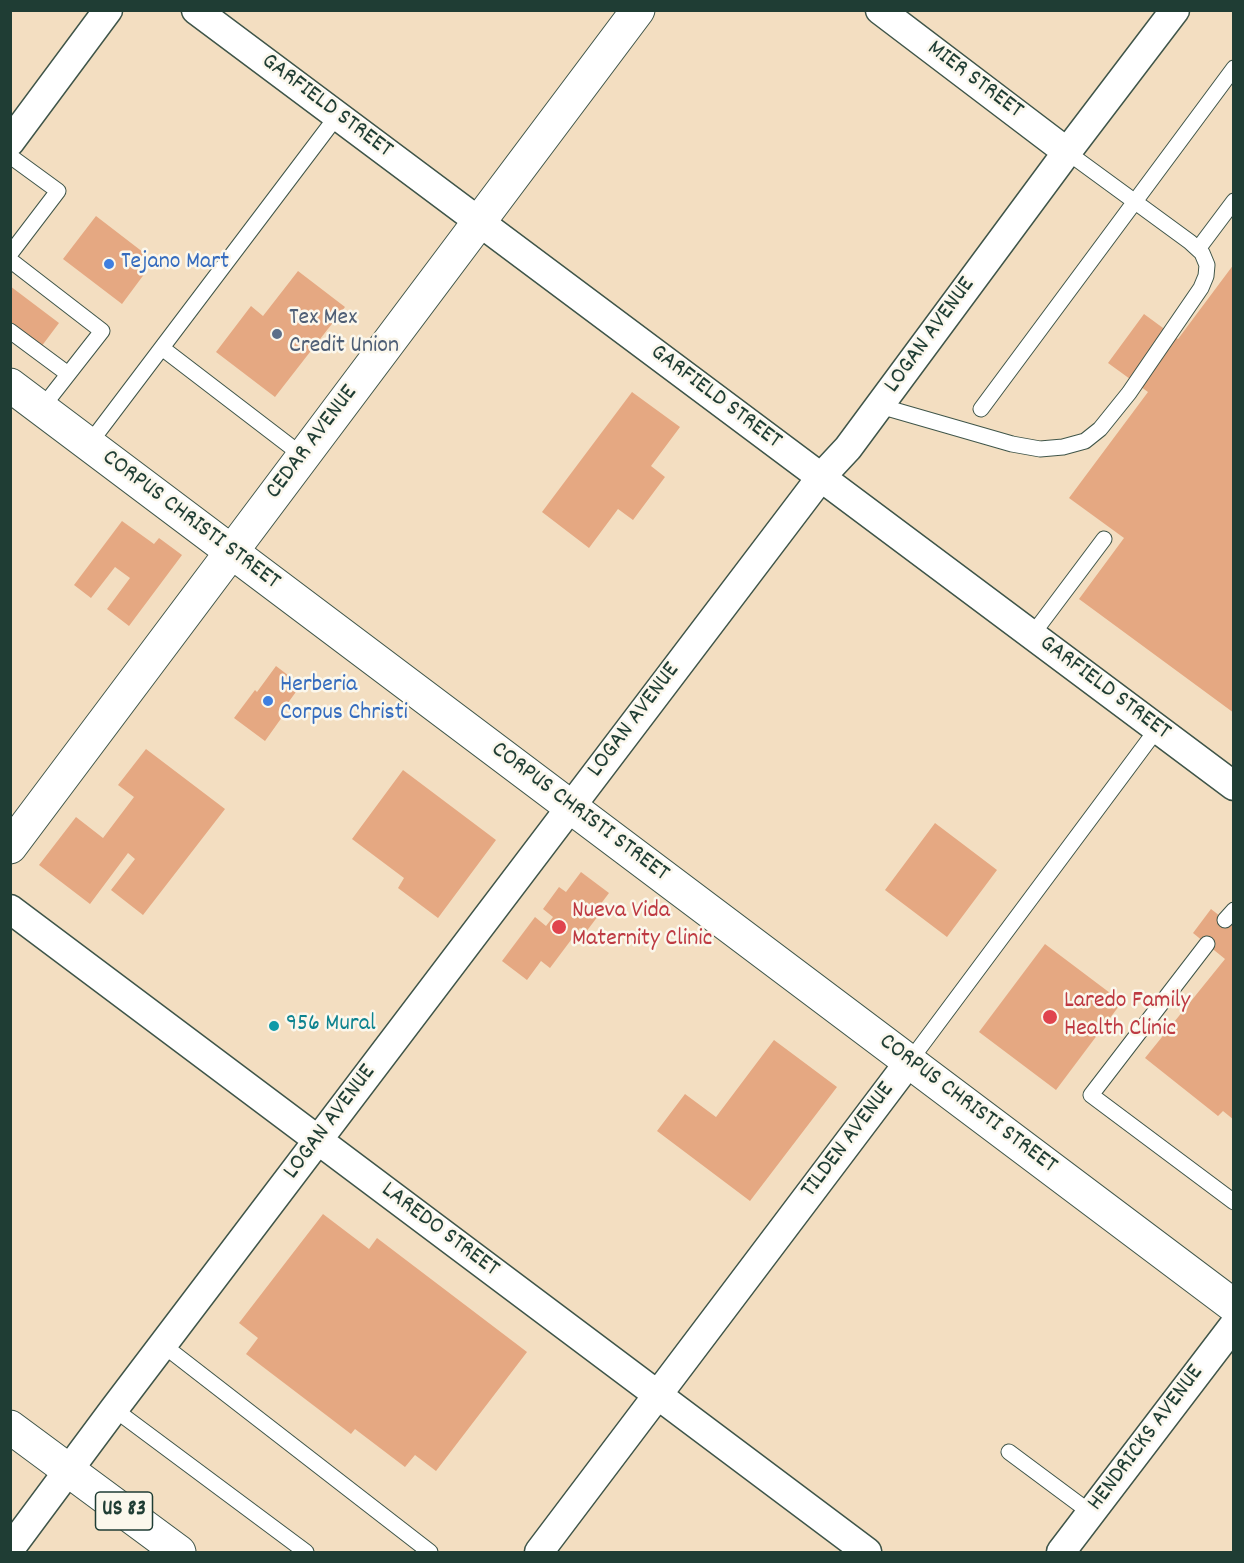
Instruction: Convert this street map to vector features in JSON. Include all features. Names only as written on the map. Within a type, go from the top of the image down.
[{"type":"main road","name":"CEDAR AVENUE","points":[[10,848],[638,10]]},
{"type":"main road","name":"CORPUS CHRISTI STREET","points":[[10,385],[1233,1306]]},
{"type":"main road","name":"US 83","points":[[10,1427],[179,1552]]},
{"type":"street","points":[[10,142],[108,10]]},
{"type":"street","name":"GARFIELD STREET","points":[[196,10],[1233,786]]},
{"type":"street","name":"MIER STREET","points":[[880,10],[1067,152]]},
{"type":"street","name":"LOGAN AVENUE","points":[[10,1549],[570,806],[821,477],[848,448],[880,406],[1175,10]]},
{"type":"street","name":"LAREDO STREET","points":[[10,909],[867,1552]]},
{"type":"street","name":"TILDEN AVENUE","points":[[539,1552],[909,1062]]},
{"type":"street","name":"HENDRICKS AVENUE","points":[[1061,1552],[1233,1324]]},
{"type":"lane","points":[[981,409],[1233,68]]},
{"type":"lane","points":[[89,444],[337,116]]},
{"type":"lane","points":[[880,406],[1021,446],[1040,449],[1064,447],[1085,441],[1100,429],[1129,393],[1202,288],[1207,265],[1202,254],[1190,242],[1067,152]]},
{"type":"lane","points":[[10,156],[58,191],[10,254]]},
{"type":"lane","points":[[1198,249],[1233,201]]},
{"type":"lane","points":[[10,260],[102,331],[42,408]]},
{"type":"lane","points":[[11,334],[68,375]]},
{"type":"lane","points":[[162,348],[303,456]]},
{"type":"lane","points":[[1032,635],[1104,538]]},
{"type":"lane","name":"TILDEN AVENUE","points":[[909,1062],[1157,729]]},
{"type":"lane","points":[[1207,944],[1091,1095],[1233,1202]]},
{"type":"lane","points":[[163,1346],[430,1552]]},
{"type":"lane","points":[[114,1409],[306,1552]]},
{"type":"lane","points":[[1010,1452],[1091,1513]]},
{"type":"building","name":"Tejano Mart","points":[[96,216],[148,256],[148,269],[122,304],[63,259]]},
{"type":"building","points":[[1234,264],[1234,713],[1079,599],[1124,538],[1069,498],[1148,392],[1108,363],[1144,314],[1178,339]]},
{"type":"building","name":"Tex Mex Credit Union","points":[[298,271],[345,307],[275,397],[216,352],[251,306],[263,316]]},
{"type":"building","points":[[10,286],[59,323],[41,347],[10,324]]},
{"type":"building","points":[[632,392],[680,427],[651,466],[665,477],[633,520],[618,509],[589,548],[542,512]]},
{"type":"building","points":[[122,521],[154,544],[159,538],[182,555],[129,626],[107,609],[130,578],[115,567],[91,598],[74,585]]},
{"type":"building","name":"Herberia Corpus Christi","points":[[276,666],[301,685],[282,711],[285,713],[265,741],[234,718]]},
{"type":"building","points":[[146,749],[225,809],[143,915],[111,890],[135,859],[128,853],[90,904],[39,865],[76,817],[103,838],[134,797],[118,785]]},
{"type":"building","points":[[403,770],[496,840],[438,918],[398,888],[404,878],[352,839]]},
{"type":"building","points":[[935,823],[997,870],[947,937],[885,890]]},
{"type":"building","name":"Nueva Vida Maternity Clinic","points":[[581,872],[609,893],[594,913],[598,916],[586,932],[580,928],[550,968],[541,961],[527,980],[502,961],[535,917],[546,926],[553,917],[543,909],[559,887],[566,892]]},
{"type":"building","points":[[1211,909],[1234,927],[1234,1120],[1223,1111],[1218,1116],[1145,1058],[1225,959],[1193,933]]},
{"type":"building","name":"Laredo Family Health Clinic","points":[[1045,944],[1122,1002],[1056,1090],[979,1032]]},
{"type":"building","points":[[774,1040],[837,1087],[750,1201],[657,1131],[685,1094],[716,1117]]},
{"type":"building","points":[[323,1214],[369,1249],[377,1238],[527,1352],[436,1471],[415,1455],[405,1467],[355,1429],[351,1434],[246,1354],[258,1338],[239,1323]]},
{"type":"place","name":"Tejano Mart","points":[[109,264]]},
{"type":"place","name":"Tex Mex Credit Union","points":[[277,334]]},
{"type":"place","name":"Herberia Corpus Christi","points":[[268,701]]},
{"type":"place","name":"Nueva Vida Maternity Clinic","points":[[559,927]]},
{"type":"place","name":"Laredo Family Health Clinic","points":[[1050,1017]]},
{"type":"place","name":"956 Mural","points":[[274,1026]]}]
